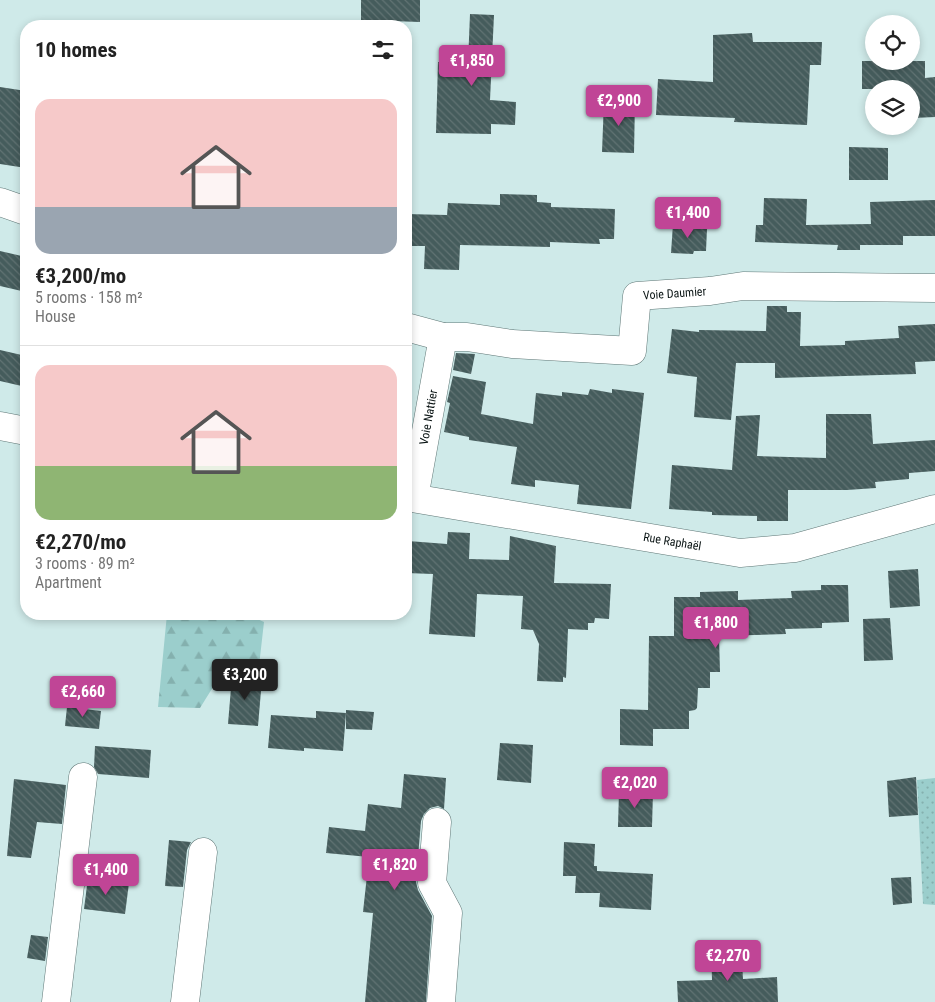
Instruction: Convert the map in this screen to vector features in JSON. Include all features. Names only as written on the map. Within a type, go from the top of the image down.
[{"type":"street","points":[[0,202],[20,209]]},
{"type":"street","name":"Voie Daumier","points":[[412,329],[443,336],[467,337],[512,344],[632,351],[637,296],[710,291],[743,286],[935,288]]},
{"type":"street","name":"Voie Nattier","points":[[412,487],[443,336]]},
{"type":"street","points":[[0,426],[20,430]]},
{"type":"street","name":"Rue Raphaël","points":[[412,497],[740,554],[795,548],[935,510]]},
{"type":"street","points":[[56,1002],[82,777]]},
{"type":"street","points":[[437,822],[432,884],[448,913],[441,1002]]},
{"type":"street","points":[[185,1002],[203,852]]},
{"type":"green space","points":[[166,620],[260,620],[264,622],[259,666],[246,664],[218,679],[200,708],[158,707]]},
{"type":"green space","points":[[935,778],[935,905],[923,904],[917,780]]},
{"type":"building","points":[[361,0],[420,0],[420,22],[412,22],[412,20],[361,20]]},
{"type":"building","points":[[470,14],[494,15],[490,100],[516,102],[515,125],[491,124],[491,134],[436,133],[438,62],[468,63]]},
{"type":"building","points":[[752,33],[753,42],[822,42],[821,65],[810,65],[807,125],[734,122],[735,118],[656,115],[658,79],[713,82],[713,35]]},
{"type":"building","points":[[862,61],[865,61],[865,70],[920,70],[920,61],[925,61],[925,78],[935,77],[935,117],[920,118],[920,80],[865,80],[865,89],[862,89]]},
{"type":"building","points":[[0,87],[20,90],[20,167],[0,164]]},
{"type":"building","points":[[604,101],[635,101],[634,153],[602,152]]},
{"type":"building","points":[[849,147],[888,148],[888,180],[849,180]]},
{"type":"building","points":[[500,194],[537,195],[537,202],[551,203],[551,207],[615,209],[614,239],[599,239],[600,244],[550,242],[550,247],[460,245],[459,270],[424,269],[425,246],[412,246],[412,214],[447,215],[448,203],[500,205]]},
{"type":"building","points":[[764,198],[807,199],[806,225],[871,224],[870,202],[935,200],[935,236],[903,236],[903,245],[860,245],[860,250],[837,250],[838,245],[755,242],[756,225],[763,225]]},
{"type":"building","points":[[673,224],[694,225],[695,228],[707,229],[706,251],[694,251],[693,254],[671,253]]},
{"type":"building","points":[[0,251],[20,256],[20,291],[0,286]]},
{"type":"building","points":[[767,306],[787,306],[787,312],[801,312],[800,346],[845,345],[845,341],[899,338],[898,326],[935,324],[935,361],[915,362],[916,374],[775,378],[775,363],[736,363],[731,420],[694,417],[697,377],[667,373],[672,329],[699,332],[699,330],[766,331]]},
{"type":"building","points":[[0,350],[20,355],[20,386],[0,381]]},
{"type":"building","points":[[456,353],[475,354],[471,374],[453,370]]},
{"type":"building","points":[[453,376],[486,382],[481,414],[533,424],[536,393],[562,396],[562,392],[588,395],[590,389],[612,393],[612,389],[644,393],[631,509],[577,504],[579,485],[535,480],[535,487],[511,484],[517,447],[469,440],[469,437],[444,432],[450,403],[447,402]]},
{"type":"building","points":[[826,414],[871,414],[873,444],[935,440],[935,471],[909,473],[909,479],[875,482],[876,488],[788,490],[788,521],[757,521],[757,516],[712,515],[712,512],[669,509],[672,465],[732,470],[736,416],[760,415],[757,456],[826,458]]},
{"type":"building","points":[[448,532],[470,533],[469,559],[509,560],[510,536],[556,546],[554,583],[611,584],[609,619],[595,618],[594,623],[588,623],[588,630],[568,629],[566,678],[563,677],[563,682],[537,681],[539,644],[533,630],[521,629],[523,596],[477,594],[475,637],[429,634],[433,574],[412,573],[412,541],[447,544]]},
{"type":"building","points":[[918,569],[920,606],[890,608],[888,571]]},
{"type":"building","points":[[821,585],[848,585],[849,622],[822,623],[822,628],[785,629],[786,634],[719,636],[720,672],[710,672],[710,688],[698,688],[697,708],[689,711],[689,729],[653,729],[653,746],[620,745],[620,709],[648,710],[649,636],[674,636],[674,597],[700,597],[700,592],[738,591],[738,600],[792,598],[791,591],[821,590]]},
{"type":"building","points":[[890,618],[893,660],[864,661],[863,619]]},
{"type":"building","points":[[232,676],[262,679],[258,726],[228,724]]},
{"type":"building","points":[[67,707],[101,711],[99,729],[65,726]]},
{"type":"building","points":[[346,710],[374,712],[372,730],[346,729]]},
{"type":"building","points":[[316,711],[346,713],[343,751],[304,748],[304,751],[268,748],[271,715],[316,718]]},
{"type":"building","points":[[500,743],[533,745],[531,783],[497,780]]},
{"type":"building","points":[[95,746],[151,750],[149,778],[98,774],[94,767]]},
{"type":"building","points":[[404,774],[446,778],[444,809],[438,806],[430,808],[424,814],[421,821],[416,882],[418,890],[432,916],[426,1002],[365,1002],[373,913],[363,912],[369,857],[326,853],[329,827],[365,831],[368,804],[401,808]]},
{"type":"building","points":[[916,777],[918,815],[889,817],[887,781]]},
{"type":"building","points":[[14,779],[66,785],[62,824],[37,822],[31,858],[7,856]]},
{"type":"building","points":[[619,791],[653,792],[652,827],[618,827]]},
{"type":"building","points":[[169,840],[191,842],[187,850],[183,887],[165,886]]},
{"type":"building","points":[[564,842],[595,844],[594,866],[597,866],[597,871],[653,874],[651,910],[599,907],[600,893],[575,893],[576,876],[563,876]]},
{"type":"building","points":[[911,877],[912,903],[893,905],[891,878]]},
{"type":"building","points":[[88,878],[129,883],[125,914],[84,909]]},
{"type":"building","points":[[31,935],[48,937],[45,961],[27,958]]},
{"type":"building","points":[[741,945],[743,979],[777,977],[778,1002],[678,1002],[677,981],[712,980],[711,946]]}]
